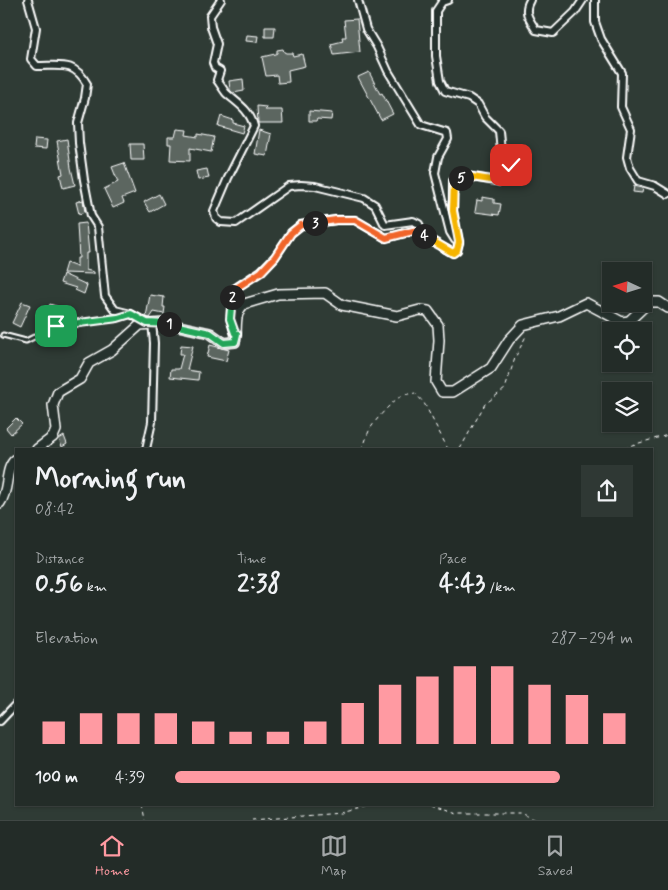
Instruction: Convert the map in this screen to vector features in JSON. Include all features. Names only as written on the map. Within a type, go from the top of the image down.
[{"type":"street","points":[[28,0],[36,28],[31,59],[38,66],[66,66],[76,69],[87,84],[78,123],[79,143],[91,216],[98,227],[105,296],[115,310],[131,314],[150,323]]},
{"type":"street","points":[[221,0],[210,16],[211,27],[217,44],[213,63],[215,68],[220,71],[217,80],[225,92],[244,107],[251,116],[254,126],[214,211],[216,218],[221,222],[236,223],[289,186],[315,186],[364,198],[375,205],[385,225],[413,221],[418,224],[423,235]]},
{"type":"street","points":[[358,0],[366,29],[377,47],[388,72],[421,125],[446,133],[448,139],[438,157],[434,173],[450,232],[454,240],[459,242]]},
{"type":"street","points":[[237,334],[230,319],[233,290],[261,272],[275,257],[291,233],[301,225],[336,220],[355,220],[386,238],[413,231],[453,253],[457,250],[459,242],[453,211],[454,181],[466,176],[503,182],[512,181],[514,178],[511,165],[501,151],[499,131],[485,117],[478,104],[469,98],[445,91],[440,81],[436,56],[436,11],[442,2],[448,0]]},
{"type":"street","points":[[530,0],[526,15],[536,30],[553,33],[575,12],[583,0]]},
{"type":"street","points":[[595,0],[595,22],[601,39],[622,73],[621,107],[631,129],[627,157],[630,168],[638,181],[655,186],[668,194]]},
{"type":"street","points":[[39,448],[53,437],[56,430],[54,405],[58,392],[80,379],[89,363],[112,350],[140,324],[165,323],[210,333],[224,343],[235,342],[237,334],[236,320],[239,308],[244,304],[278,294],[325,293],[342,304],[397,316],[420,310],[428,311],[438,325],[439,340],[436,382],[442,392],[453,392],[491,368],[509,340],[523,325],[559,316],[586,303],[622,322],[629,321],[649,302],[660,302],[668,308]]},
{"type":"street","points":[[146,448],[152,422],[154,343],[150,323]]},
{"type":"street","points":[[0,504],[6,495],[8,471],[15,460]]},
{"type":"street","points":[[0,721],[15,705]]},
{"type":"lane","points":[[3,335],[26,341],[56,326],[118,318],[131,314]]},
{"type":"path","points":[[461,448],[485,404],[505,389],[515,358],[529,328]]},
{"type":"path","points":[[361,448],[364,445],[369,430],[396,400],[404,395],[415,393],[424,403],[447,448]]},
{"type":"path","points":[[626,448],[668,435]]},
{"type":"path","points":[[142,806],[145,820]]},
{"type":"path","points":[[252,820],[341,813],[369,806]]},
{"type":"path","points":[[436,806],[457,813],[521,813],[536,820]]},
{"type":"building","points":[[357,19],[360,52],[334,55],[331,44],[343,41],[342,37],[346,37],[344,20]]},
{"type":"building","points":[[265,27],[275,27],[274,37],[265,37]]},
{"type":"building","points":[[247,35],[258,36],[257,42],[246,41]]},
{"type":"building","points":[[283,49],[286,53],[292,53],[293,56],[302,54],[305,66],[288,70],[289,82],[278,83],[277,75],[266,76],[262,57],[275,54],[277,50]]},
{"type":"building","points":[[369,72],[393,114],[381,120],[358,77]]},
{"type":"building","points":[[243,79],[244,91],[233,93],[230,90],[229,81]]},
{"type":"building","points":[[257,106],[266,107],[265,110],[282,110],[283,123],[258,123]]},
{"type":"building","points":[[309,111],[332,113],[331,120],[317,119],[316,121],[309,121]]},
{"type":"building","points":[[221,116],[233,120],[233,123],[244,126],[242,133],[218,126]]},
{"type":"building","points":[[177,129],[187,130],[186,135],[198,137],[198,134],[214,137],[211,152],[190,148],[190,161],[170,160],[171,144],[168,144],[168,137],[175,137]]},
{"type":"building","points":[[259,130],[271,134],[267,156],[255,154]]},
{"type":"building","points":[[35,139],[47,140],[46,149],[34,148]]},
{"type":"building","points":[[67,139],[75,185],[63,188],[60,175],[63,174],[57,141]]},
{"type":"building","points":[[130,144],[143,144],[144,160],[131,160]]},
{"type":"building","points":[[124,163],[135,193],[122,198],[124,203],[113,208],[104,189],[118,182],[112,167]]},
{"type":"building","points":[[207,169],[209,178],[198,180],[196,171]]},
{"type":"building","points":[[634,186],[643,188],[642,193],[633,192]]},
{"type":"building","points":[[159,194],[164,204],[150,212],[144,202]]},
{"type":"building","points":[[482,197],[494,199],[494,203],[501,204],[499,215],[475,212],[477,200],[482,201]]},
{"type":"building","points":[[83,200],[85,212],[79,214],[76,202]]},
{"type":"building","points":[[86,223],[89,253],[86,253],[86,270],[94,272],[94,274],[63,273],[66,263],[77,267],[77,258],[79,258],[77,224]]},
{"type":"building","points":[[63,274],[87,285],[84,294],[75,290],[76,288],[60,283]]},
{"type":"building","points":[[150,295],[164,297],[164,314],[154,312],[150,318],[146,317]]},
{"type":"building","points":[[22,302],[30,305],[20,327],[12,323]]},
{"type":"building","points":[[50,304],[62,308],[58,318],[54,316],[49,325],[43,323]]},
{"type":"building","points":[[181,345],[193,346],[187,370],[199,372],[198,380],[170,377],[171,369],[179,369],[183,354],[180,354]]},
{"type":"building","points":[[210,345],[229,350],[226,361],[207,357]]},
{"type":"building","points":[[16,418],[22,424],[11,434],[6,428]]},
{"type":"building","points":[[64,436],[67,444],[62,447],[59,439]]},
{"type":"route","points":[[56,326],[118,318],[131,314],[147,323],[165,323],[210,333],[224,343],[235,342],[237,334],[230,319],[233,290],[261,272],[275,257],[291,233],[301,225],[336,220],[355,220],[386,238],[413,231],[453,253],[457,250],[459,242],[453,211],[454,181],[466,176],[503,182],[512,181],[514,178],[511,165]]}]
